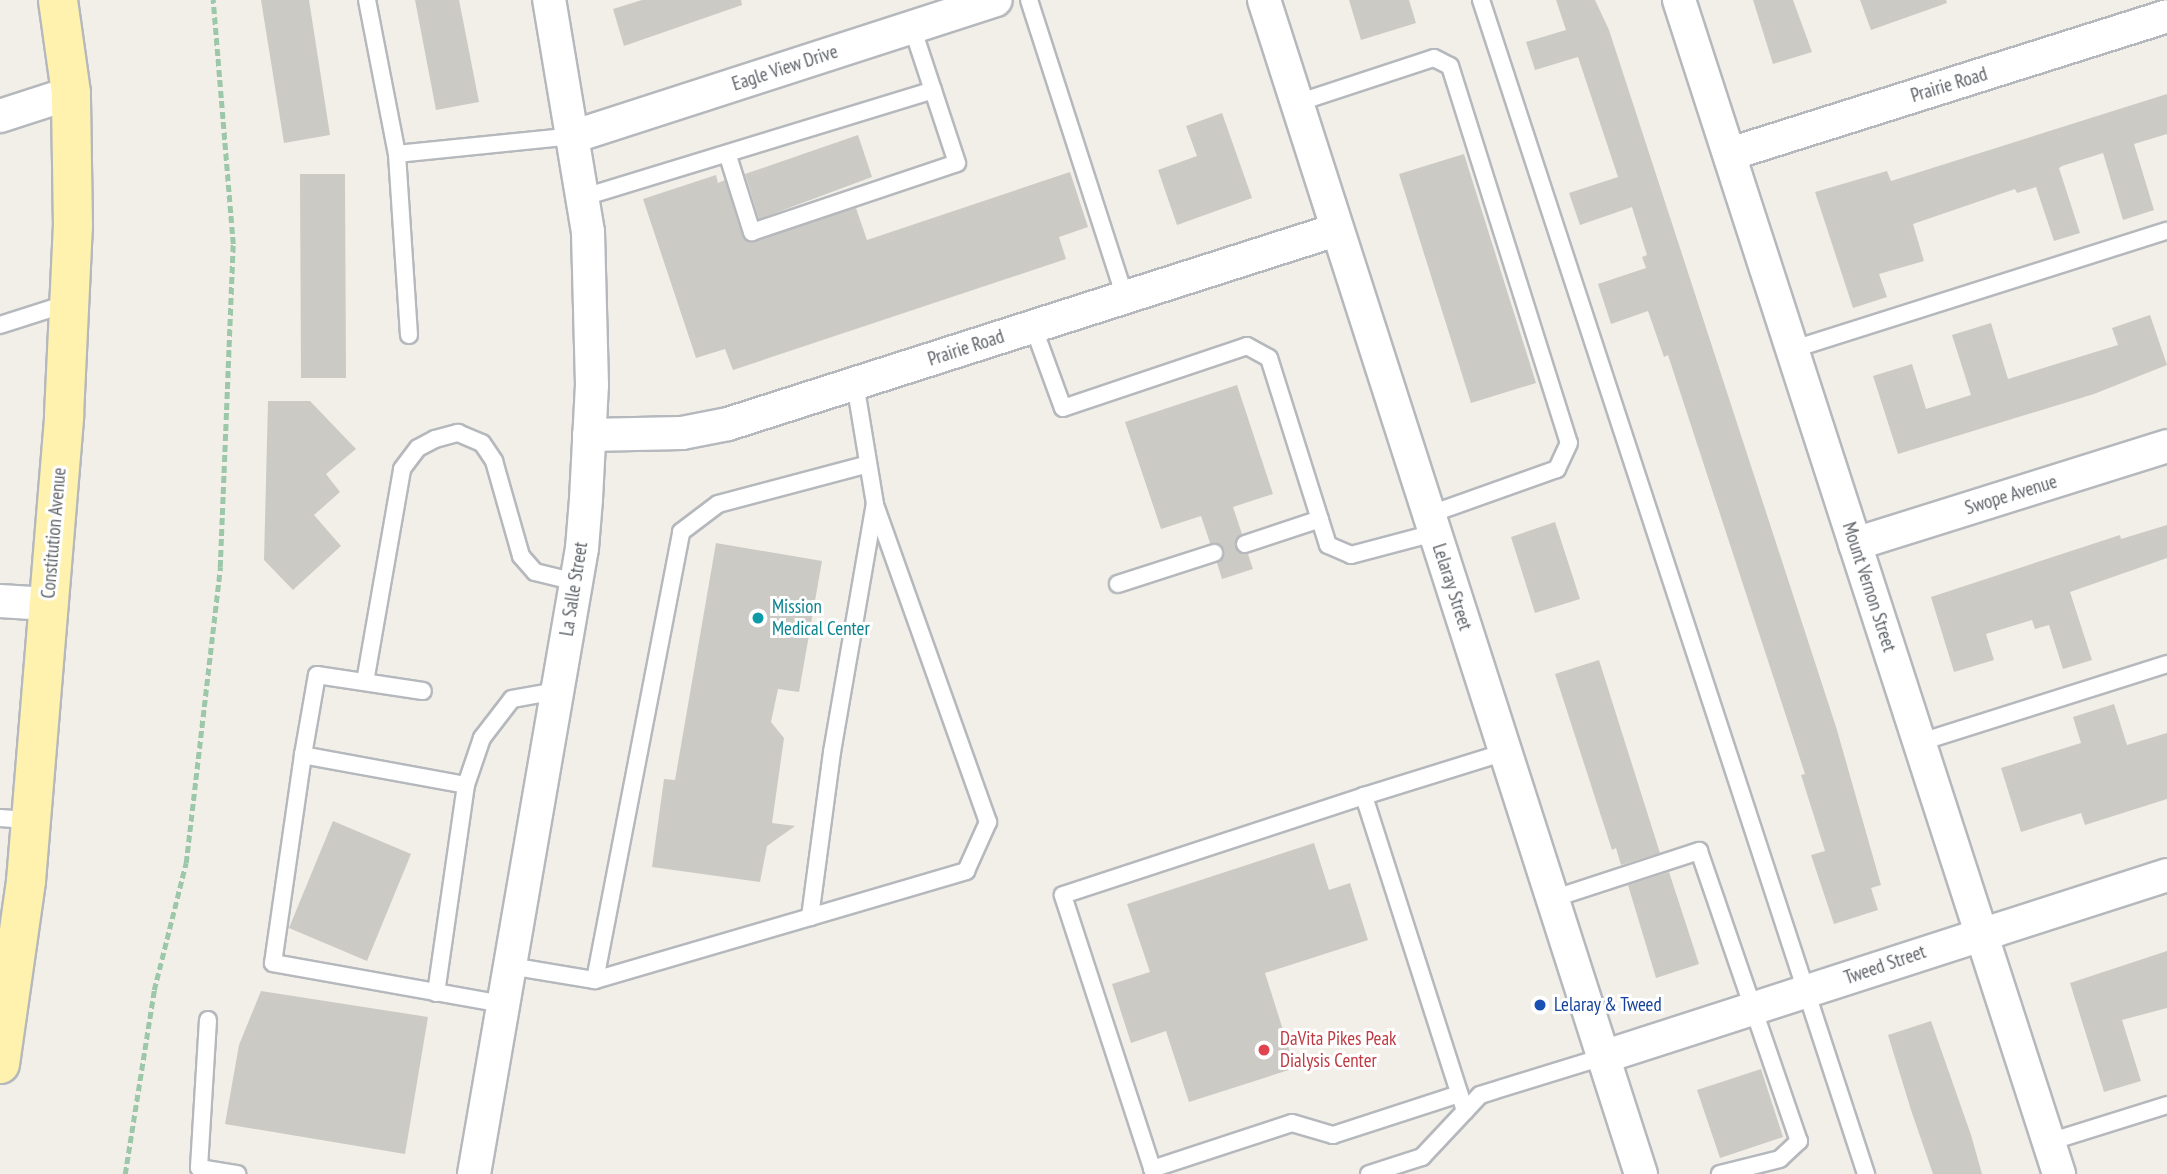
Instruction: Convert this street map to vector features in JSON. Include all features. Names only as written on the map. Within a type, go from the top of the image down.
[{"type":"main road","name":"Constitution Avenue","points":[[1,1055],[19,948],[15,819],[48,604],[69,303],[71,93],[58,0]]},
{"type":"street","name":"La Salle Street","points":[[474,1174],[576,582],[589,435],[592,384],[584,197],[549,0]]},
{"type":"street","name":"Eagle View Drive","points":[[575,136],[996,0]]},
{"type":"street","name":"Lelaray Street","points":[[1264,0],[1641,1174]]},
{"type":"street","name":"Mount Vernon Street","points":[[1679,0],[1983,932],[2059,1174]]},
{"type":"street","name":"Prairie Road","points":[[1730,154],[2167,16]]},
{"type":"street","points":[[0,116],[71,93]]},
{"type":"street","name":"Prairie Road","points":[[589,435],[682,433],[728,424],[1336,230]]},
{"type":"street","name":"Swope Avenue","points":[[1855,544],[2167,446]]},
{"type":"street","points":[[0,601],[48,604]]},
{"type":"street","name":"Tweed Street","points":[[1603,1057],[1983,932],[2167,875]]},
{"type":"lane","points":[[367,0],[397,154],[409,335]]},
{"type":"lane","points":[[1029,0],[1125,297]]},
{"type":"lane","points":[[1480,0],[1866,1174]]},
{"type":"lane","points":[[728,156],[752,232],[957,163],[912,27]]},
{"type":"lane","points":[[1033,326],[1063,408],[1247,346],[1269,358],[1328,545],[1351,555],[1558,469],[1569,443],[1450,66],[1434,58],[1297,103]]},
{"type":"lane","points":[[584,197],[728,156],[933,90]]},
{"type":"lane","points":[[397,154],[575,136]]},
{"type":"lane","points":[[1794,349],[2167,231]]},
{"type":"lane","points":[[0,325],[69,303]]},
{"type":"lane","points":[[510,966],[595,979],[966,871],[988,822],[875,504],[855,383]]},
{"type":"lane","points":[[365,682],[402,469],[418,448],[435,439],[458,433],[482,443],[494,461],[521,556],[535,572],[576,582]]},
{"type":"lane","points":[[595,979],[681,532],[718,504],[868,464]]},
{"type":"lane","points":[[810,918],[832,752],[875,504]]},
{"type":"lane","points":[[1245,544],[1320,519]]},
{"type":"lane","points":[[1118,584],[1214,553]]},
{"type":"lane","points":[[1921,742],[2167,664]]},
{"type":"lane","points":[[423,691],[317,675],[273,963],[503,1004]]},
{"type":"lane","points":[[436,993],[467,785],[482,738],[512,699],[557,691]]},
{"type":"lane","points":[[1459,1094],[1333,1135],[1292,1122],[1153,1172],[1063,895],[1505,752]]},
{"type":"lane","points":[[303,755],[467,785]]},
{"type":"lane","points":[[1364,796],[1465,1111]]},
{"type":"lane","points":[[1552,899],[1699,851],[1799,1141],[1780,1159],[1720,1174]]},
{"type":"lane","points":[[208,1020],[199,1168],[238,1174]]},
{"type":"lane","points":[[1369,1174],[1422,1157],[1480,1095],[1603,1057]]},
{"type":"lane","points":[[2049,1142],[2167,1105]]},
{"type":"path","points":[[125,1174],[152,1003],[186,863],[220,566],[233,244],[213,0]]},
{"type":"building","points":[[261,0],[309,0],[330,135],[284,143]]},
{"type":"building","points":[[415,0],[459,0],[479,102],[436,110]]},
{"type":"building","points":[[642,0],[741,0],[742,5],[624,46],[613,9]]},
{"type":"building","points":[[1349,0],[1409,0],[1416,23],[1361,40]]},
{"type":"building","points":[[1556,0],[1595,0],[1609,30],[1837,730],[1881,885],[1871,888],[1878,910],[1834,924],[1811,855],[1825,851],[1801,775],[1805,774],[1668,355],[1664,357],[1648,311],[1611,324],[1598,284],[1646,268],[1642,257],[1647,255],[1632,207],[1580,225],[1569,193],[1618,177],[1578,57],[1535,70],[1526,42],[1566,30]]},
{"type":"building","points":[[1753,0],[1793,0],[1812,52],[1773,64]]},
{"type":"building","points":[[1860,0],[1946,0],[1947,3],[1871,30]]},
{"type":"building","points":[[2167,94],[2167,134],[2134,144],[2154,210],[2123,220],[2103,153],[2062,166],[2059,168],[2080,233],[2054,241],[2036,187],[2017,193],[2015,189],[1913,224],[1924,261],[1879,274],[1887,297],[1853,308],[1815,192],[1887,171],[1891,181]]},
{"type":"building","points":[[1222,113],[1252,198],[1177,225],[1158,170],[1197,156],[1186,126]]},
{"type":"building","points":[[858,135],[872,177],[759,219],[745,174]]},
{"type":"building","points":[[1464,154],[1536,383],[1471,403],[1399,174]]},
{"type":"building","points":[[1070,172],[1088,227],[1059,237],[1066,259],[733,370],[725,349],[696,358],[643,199],[716,175],[718,183],[725,180],[742,235],[749,242],[856,208],[867,240]]},
{"type":"building","points":[[300,174],[345,174],[346,378],[301,378]]},
{"type":"building","points":[[2150,315],[2167,365],[2094,394],[1898,454],[1873,376],[1912,364],[1926,409],[1971,395],[1952,335],[1991,323],[2008,379],[2118,345],[2112,328]]},
{"type":"building","points":[[1237,385],[1273,494],[1233,507],[1242,534],[1235,547],[1248,554],[1253,569],[1222,579],[1217,563],[1224,549],[1210,543],[1201,516],[1161,529],[1125,422]]},
{"type":"building","points":[[268,401],[310,401],[356,449],[326,474],[340,492],[314,515],[341,546],[293,590],[264,560]]},
{"type":"building","points":[[1555,522],[1580,599],[1535,613],[1511,537]]},
{"type":"building","points":[[2167,525],[2167,558],[2070,592],[2092,660],[2063,669],[2049,625],[2035,629],[2032,620],[1986,634],[1994,660],[1954,672],[1931,597],[2120,535],[2121,539]]},
{"type":"building","points":[[716,543],[822,561],[799,692],[778,689],[771,722],[784,738],[772,823],[795,826],[767,846],[760,882],[652,867],[664,779],[675,780]]},
{"type":"building","points":[[1599,660],[1660,853],[1621,865],[1616,848],[1612,850],[1555,674]]},
{"type":"building","points":[[2114,704],[2127,745],[2167,733],[2167,799],[2085,825],[2081,813],[2021,832],[2001,768],[2081,743],[2073,717]]},
{"type":"building","points":[[333,821],[411,854],[367,961],[289,928]]},
{"type":"building","points":[[1314,843],[1329,890],[1350,883],[1368,940],[1265,973],[1295,1068],[1189,1102],[1166,1031],[1131,1043],[1112,984],[1150,972],[1127,904]]},
{"type":"building","points":[[1669,872],[1699,964],[1656,978],[1628,885]]},
{"type":"building","points":[[2167,951],[2167,1008],[2122,1020],[2141,1081],[2104,1092],[2070,983]]},
{"type":"building","points":[[261,991],[428,1017],[405,1154],[225,1124],[239,1045]]},
{"type":"building","points":[[1931,1021],[1982,1174],[1933,1174],[1911,1110],[1888,1035]]},
{"type":"building","points":[[1761,1069],[1783,1137],[1720,1158],[1697,1090]]},
{"type":"place","name":"Mission Medical Center","points":[[758,618]]},
{"type":"place","name":"Lelaray & Tweed","points":[[1540,1005]]},
{"type":"place","name":"DaVita Pikes Peak Dialysis Center","points":[[1264,1050]]}]
